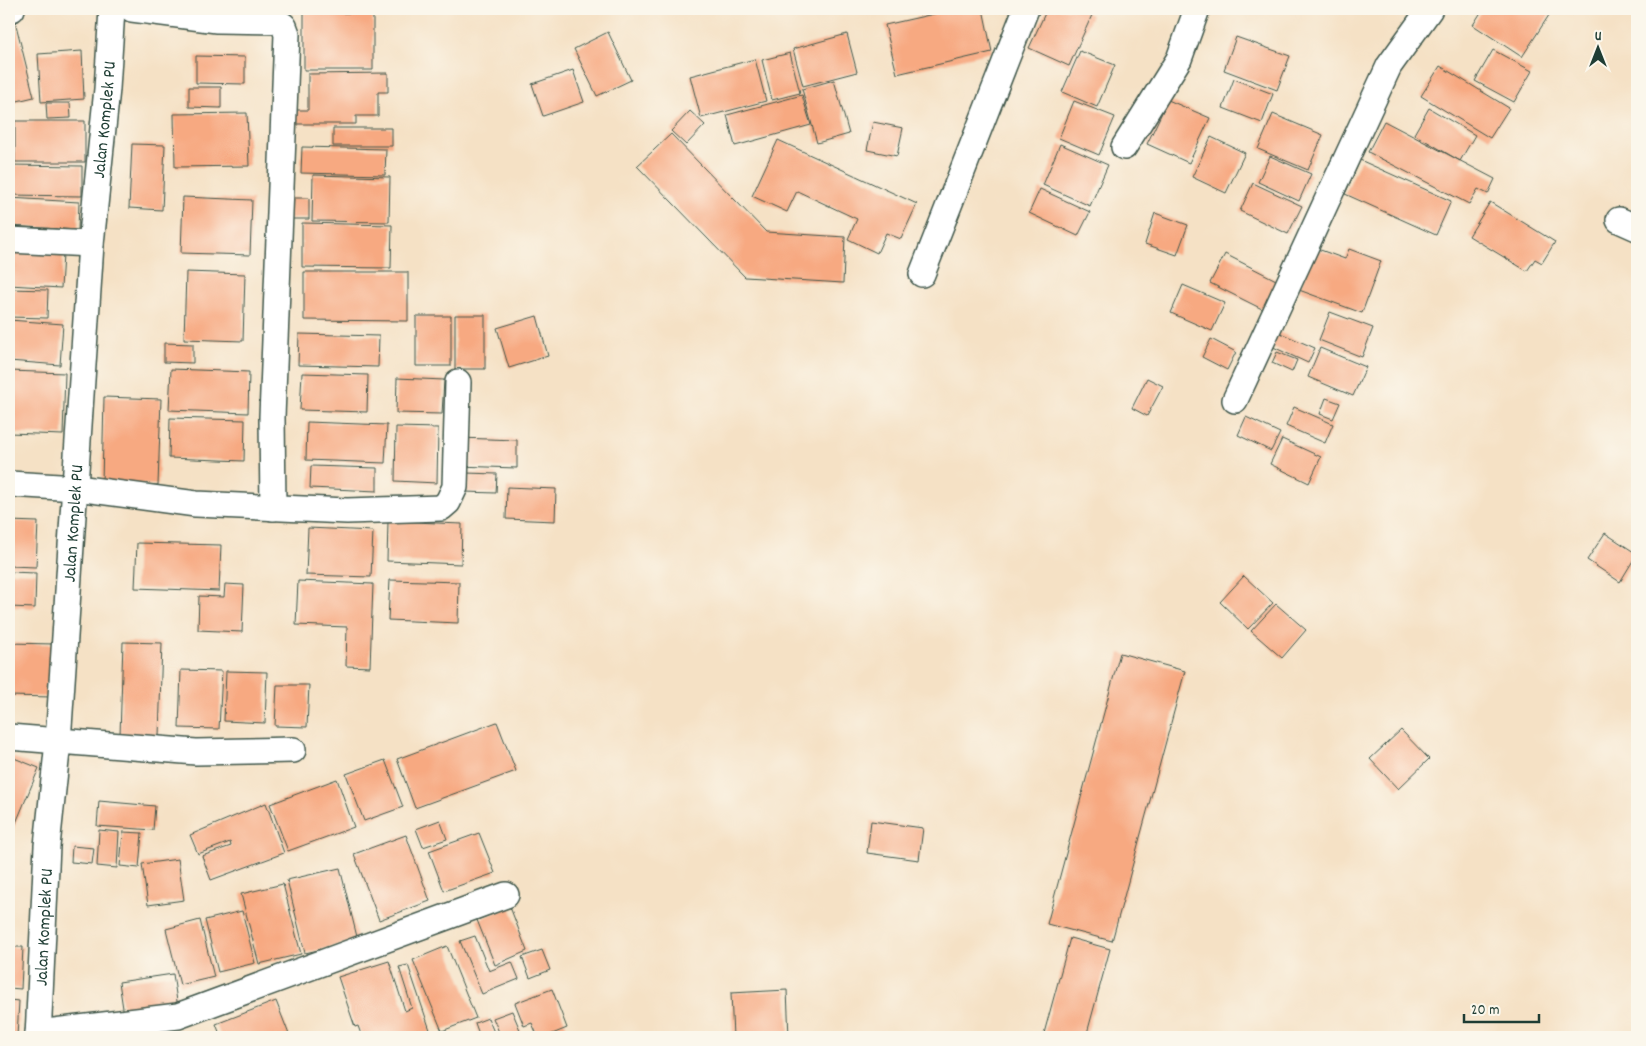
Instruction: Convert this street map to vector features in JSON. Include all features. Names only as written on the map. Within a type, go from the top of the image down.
[{"type":"street","name":"Jalan Komplek PU","points":[[38,1035],[46,846],[58,742],[91,244],[107,89],[112,9]]},
{"type":"street","points":[[132,9],[217,20],[277,21],[284,26],[287,34],[273,408],[273,508]]},
{"type":"street","points":[[922,274],[1026,9]]},
{"type":"street","points":[[1124,147],[1179,59],[1197,9]]},
{"type":"street","points":[[1235,400],[1389,66],[1430,9]]},
{"type":"street","points":[[9,240],[91,244]]},
{"type":"street","points":[[9,484],[76,488],[196,504],[347,511],[441,508],[448,502],[454,487],[458,382]]},
{"type":"street","points":[[9,737],[196,752],[293,750]]},
{"type":"street","points":[[38,1035],[180,1027],[506,895]]},
{"type":"building","points":[[956,9],[983,9],[992,52],[897,74],[885,25]]},
{"type":"building","points":[[1047,9],[1078,9],[1092,15],[1069,66],[1029,48]]},
{"type":"building","points":[[1483,9],[1546,9],[1551,12],[1522,57],[1473,25]]},
{"type":"building","points":[[304,13],[373,13],[373,70],[304,70]]},
{"type":"building","points":[[14,17],[34,97],[9,103],[9,18]]},
{"type":"building","points":[[608,32],[631,80],[597,96],[574,49]]},
{"type":"building","points":[[847,34],[857,72],[803,86],[793,49]]},
{"type":"building","points":[[1236,37],[1290,56],[1277,90],[1224,70]]},
{"type":"building","points":[[1493,50],[1532,71],[1514,102],[1475,81]]},
{"type":"building","points":[[82,51],[84,99],[41,102],[38,54]]},
{"type":"building","points":[[1080,51],[1115,65],[1097,107],[1062,92]]},
{"type":"building","points":[[790,53],[800,93],[772,100],[762,60]]},
{"type":"building","points":[[196,56],[245,57],[245,84],[196,83]]},
{"type":"building","points":[[755,59],[766,101],[701,118],[690,76]]},
{"type":"building","points":[[1440,66],[1509,108],[1490,138],[1421,96]]},
{"type":"building","points":[[573,70],[584,102],[543,116],[532,84]]},
{"type":"building","points":[[388,73],[388,92],[378,92],[378,116],[356,116],[356,124],[287,124],[287,110],[308,110],[308,74]]},
{"type":"building","points":[[1234,79],[1273,94],[1262,123],[1223,108]]},
{"type":"building","points":[[834,80],[849,134],[817,143],[802,89]]},
{"type":"building","points":[[189,87],[221,87],[221,108],[189,107]]},
{"type":"building","points":[[802,95],[811,125],[735,146],[727,115]]},
{"type":"building","points":[[1168,100],[1210,118],[1189,163],[1147,144]]},
{"type":"building","points":[[1074,101],[1115,117],[1099,155],[1059,138]]},
{"type":"building","points":[[46,103],[70,103],[71,118],[47,119]]},
{"type":"building","points":[[1429,108],[1475,135],[1460,161],[1414,134]]},
{"type":"building","points":[[690,111],[705,125],[686,145],[671,131]]},
{"type":"building","points":[[247,113],[249,166],[175,167],[174,114]]},
{"type":"building","points":[[1273,114],[1323,135],[1308,170],[1258,149]]},
{"type":"building","points":[[15,121],[85,121],[85,162],[15,162]]},
{"type":"building","points":[[1384,121],[1495,179],[1488,194],[1478,189],[1469,204],[1368,152]]},
{"type":"building","points":[[873,122],[903,128],[897,156],[867,150]]},
{"type":"building","points":[[333,128],[392,128],[392,146],[333,146]]},
{"type":"building","points":[[671,134],[766,232],[845,237],[843,283],[745,277],[637,166]]},
{"type":"building","points":[[1211,137],[1245,153],[1226,193],[1192,177]]},
{"type":"building","points":[[778,140],[917,204],[901,239],[886,233],[877,253],[848,239],[857,219],[797,191],[787,212],[752,196]]},
{"type":"building","points":[[132,144],[165,145],[162,210],[129,208]]},
{"type":"building","points":[[1060,144],[1108,165],[1090,206],[1043,185]]},
{"type":"building","points":[[302,147],[386,149],[385,175],[301,173]]},
{"type":"building","points":[[1270,156],[1311,174],[1299,201],[1258,182]]},
{"type":"building","points":[[1360,160],[1451,201],[1436,235],[1345,194]]},
{"type":"building","points":[[9,165],[82,166],[82,196],[9,195]]},
{"type":"building","points":[[313,175],[390,177],[389,222],[312,221]]},
{"type":"building","points":[[1253,183],[1302,206],[1288,234],[1240,211]]},
{"type":"building","points":[[1040,189],[1090,212],[1078,236],[1029,213]]},
{"type":"building","points":[[183,197],[252,200],[250,255],[181,253]]},
{"type":"building","points":[[9,198],[79,202],[78,230],[9,226]]},
{"type":"building","points":[[287,198],[309,198],[309,219],[286,219]]},
{"type":"building","points":[[1490,202],[1555,242],[1542,263],[1535,259],[1527,271],[1469,236]]},
{"type":"building","points":[[1155,213],[1188,225],[1177,255],[1145,244]]},
{"type":"building","points":[[302,223],[392,225],[391,268],[302,267]]},
{"type":"building","points":[[1315,248],[1345,259],[1349,249],[1381,261],[1362,313],[1299,290]]},
{"type":"building","points":[[9,252],[63,254],[61,288],[9,285]]},
{"type":"building","points":[[1225,254],[1280,282],[1266,311],[1210,283]]},
{"type":"building","points":[[186,272],[245,274],[243,341],[184,339]]},
{"type":"building","points":[[304,272],[408,272],[408,321],[304,320]]},
{"type":"building","points":[[1183,285],[1225,303],[1212,331],[1171,313]]},
{"type":"building","points":[[9,289],[48,290],[47,318],[9,317]]},
{"type":"building","points":[[1330,312],[1373,328],[1362,357],[1319,340]]},
{"type":"building","points":[[455,315],[485,315],[485,369],[455,369]]},
{"type":"building","points":[[416,316],[451,316],[451,366],[416,366]]},
{"type":"building","points":[[537,316],[548,356],[509,368],[497,328]]},
{"type":"building","points":[[9,320],[63,324],[60,365],[9,361]]},
{"type":"building","points":[[1278,332],[1315,348],[1308,363],[1271,346]]},
{"type":"building","points":[[299,334],[379,336],[378,367],[298,365]]},
{"type":"building","points":[[1211,339],[1236,352],[1227,370],[1202,357]]},
{"type":"building","points":[[164,343],[193,344],[193,363],[164,362]]},
{"type":"building","points":[[1320,348],[1366,367],[1353,396],[1308,377]]},
{"type":"building","points":[[1277,352],[1297,360],[1292,372],[1272,363]]},
{"type":"building","points":[[171,369],[249,372],[248,413],[169,410]]},
{"type":"building","points":[[9,371],[65,373],[63,435],[9,433]]},
{"type":"building","points":[[302,373],[368,375],[367,412],[300,410]]},
{"type":"building","points":[[397,378],[444,380],[442,414],[396,413]]},
{"type":"building","points":[[1147,378],[1163,386],[1147,416],[1132,408]]},
{"type":"building","points":[[104,397],[161,399],[158,485],[102,483]]},
{"type":"building","points":[[1326,398],[1340,403],[1333,419],[1320,414]]},
{"type":"building","points":[[1294,407],[1333,424],[1325,443],[1286,426]]},
{"type":"building","points":[[1246,417],[1280,433],[1271,451],[1238,435]]},
{"type":"building","points":[[170,418],[245,420],[244,461],[169,458]]},
{"type":"building","points":[[307,422],[387,425],[385,463],[306,460]]},
{"type":"building","points":[[396,427],[438,428],[437,483],[395,481]]},
{"type":"building","points":[[459,438],[517,440],[517,468],[458,466]]},
{"type":"building","points":[[1282,439],[1321,457],[1309,483],[1270,464]]},
{"type":"building","points":[[311,466],[377,468],[377,491],[310,488]]},
{"type":"building","points":[[466,473],[497,474],[496,493],[465,492]]},
{"type":"building","points":[[507,487],[556,489],[555,521],[506,519]]},
{"type":"building","points":[[9,521],[38,522],[36,567],[9,566]]},
{"type":"building","points":[[388,521],[462,524],[461,564],[387,561]]},
{"type":"building","points":[[308,528],[373,531],[371,577],[306,575]]},
{"type":"building","points":[[1605,533],[1637,554],[1620,582],[1587,560]]},
{"type":"building","points":[[137,543],[221,545],[219,591],[135,588]]},
{"type":"building","points":[[9,572],[36,573],[35,608],[9,607]]},
{"type":"building","points":[[1244,576],[1273,603],[1248,629],[1220,602]]},
{"type":"building","points":[[390,580],[459,582],[458,623],[388,620]]},
{"type":"building","points":[[298,581],[373,584],[370,667],[346,666],[347,627],[296,625]]},
{"type":"building","points":[[225,584],[244,585],[242,632],[198,630],[199,596],[224,597]]},
{"type":"building","points":[[1276,604],[1306,630],[1282,658],[1251,631]]},
{"type":"building","points":[[123,642],[162,643],[159,736],[120,735]]},
{"type":"building","points":[[9,643],[54,644],[52,697],[9,696]]},
{"type":"building","points":[[1120,653],[1185,671],[1112,941],[1047,924]]},
{"type":"building","points":[[181,670],[222,671],[219,729],[179,728]]},
{"type":"building","points":[[226,671],[267,672],[265,723],[224,721]]},
{"type":"building","points":[[277,685],[309,685],[307,727],[275,726]]},
{"type":"building","points":[[497,722],[516,771],[415,808],[397,759]]},
{"type":"building","points":[[1401,730],[1429,759],[1398,789],[1370,759]]},
{"type":"building","points":[[9,756],[39,768],[10,837],[9,836]]},
{"type":"building","points":[[385,760],[403,807],[364,821],[346,774]]},
{"type":"building","points":[[337,779],[354,827],[288,851],[270,804]]},
{"type":"building","points":[[99,801],[155,806],[153,830],[97,826]]},
{"type":"building","points":[[266,803],[284,853],[211,880],[202,856],[231,846],[230,842],[198,854],[190,835]]},
{"type":"building","points":[[440,820],[447,839],[423,847],[416,829]]},
{"type":"building","points":[[871,821],[923,828],[919,860],[867,853]]},
{"type":"building","points":[[99,830],[119,832],[117,868],[97,866]]},
{"type":"building","points":[[123,832],[142,833],[139,868],[120,866]]},
{"type":"building","points":[[479,833],[495,873],[444,891],[429,851]]},
{"type":"building","points":[[406,835],[430,901],[379,920],[354,854]]},
{"type":"building","points":[[72,846],[94,848],[92,864],[71,862]]},
{"type":"building","points":[[178,859],[184,900],[148,905],[142,864]]},
{"type":"building","points":[[340,868],[358,941],[305,953],[287,880]]},
{"type":"building","points":[[283,884],[301,954],[259,964],[241,894]]},
{"type":"building","points":[[510,907],[527,951],[495,965],[477,920]]},
{"type":"building","points":[[242,911],[255,963],[218,972],[205,920]]},
{"type":"building","points":[[200,920],[214,977],[180,985],[166,929]]},
{"type":"building","points":[[475,936],[489,971],[512,962],[519,979],[482,994],[460,941]]},
{"type":"building","points":[[1070,938],[1110,949],[1086,1037],[1043,1037]]},
{"type":"building","points":[[447,946],[476,1018],[442,1031],[413,960]]},
{"type":"building","points":[[9,947],[23,947],[21,989],[9,988]]},
{"type":"building","points":[[542,950],[550,970],[530,978],[522,957]]},
{"type":"building","points":[[389,961],[405,1011],[412,1008],[399,967],[408,965],[431,1033],[417,1037],[362,1037],[358,1026],[355,1027],[338,977]]},
{"type":"building","points":[[173,974],[178,1008],[124,1015],[119,982]]},
{"type":"building","points":[[552,989],[567,1028],[545,1037],[538,1037],[532,1023],[524,1026],[515,1003]]},
{"type":"building","points":[[787,990],[789,1037],[733,1037],[731,993]]},
{"type":"building","points":[[9,1000],[19,1001],[17,1037],[9,1037]]},
{"type":"building","points":[[276,1001],[290,1037],[221,1037],[216,1024]]},
{"type":"building","points":[[512,1011],[523,1037],[501,1037],[493,1018]]},
{"type":"building","points":[[488,1018],[496,1037],[480,1037],[475,1023]]}]
